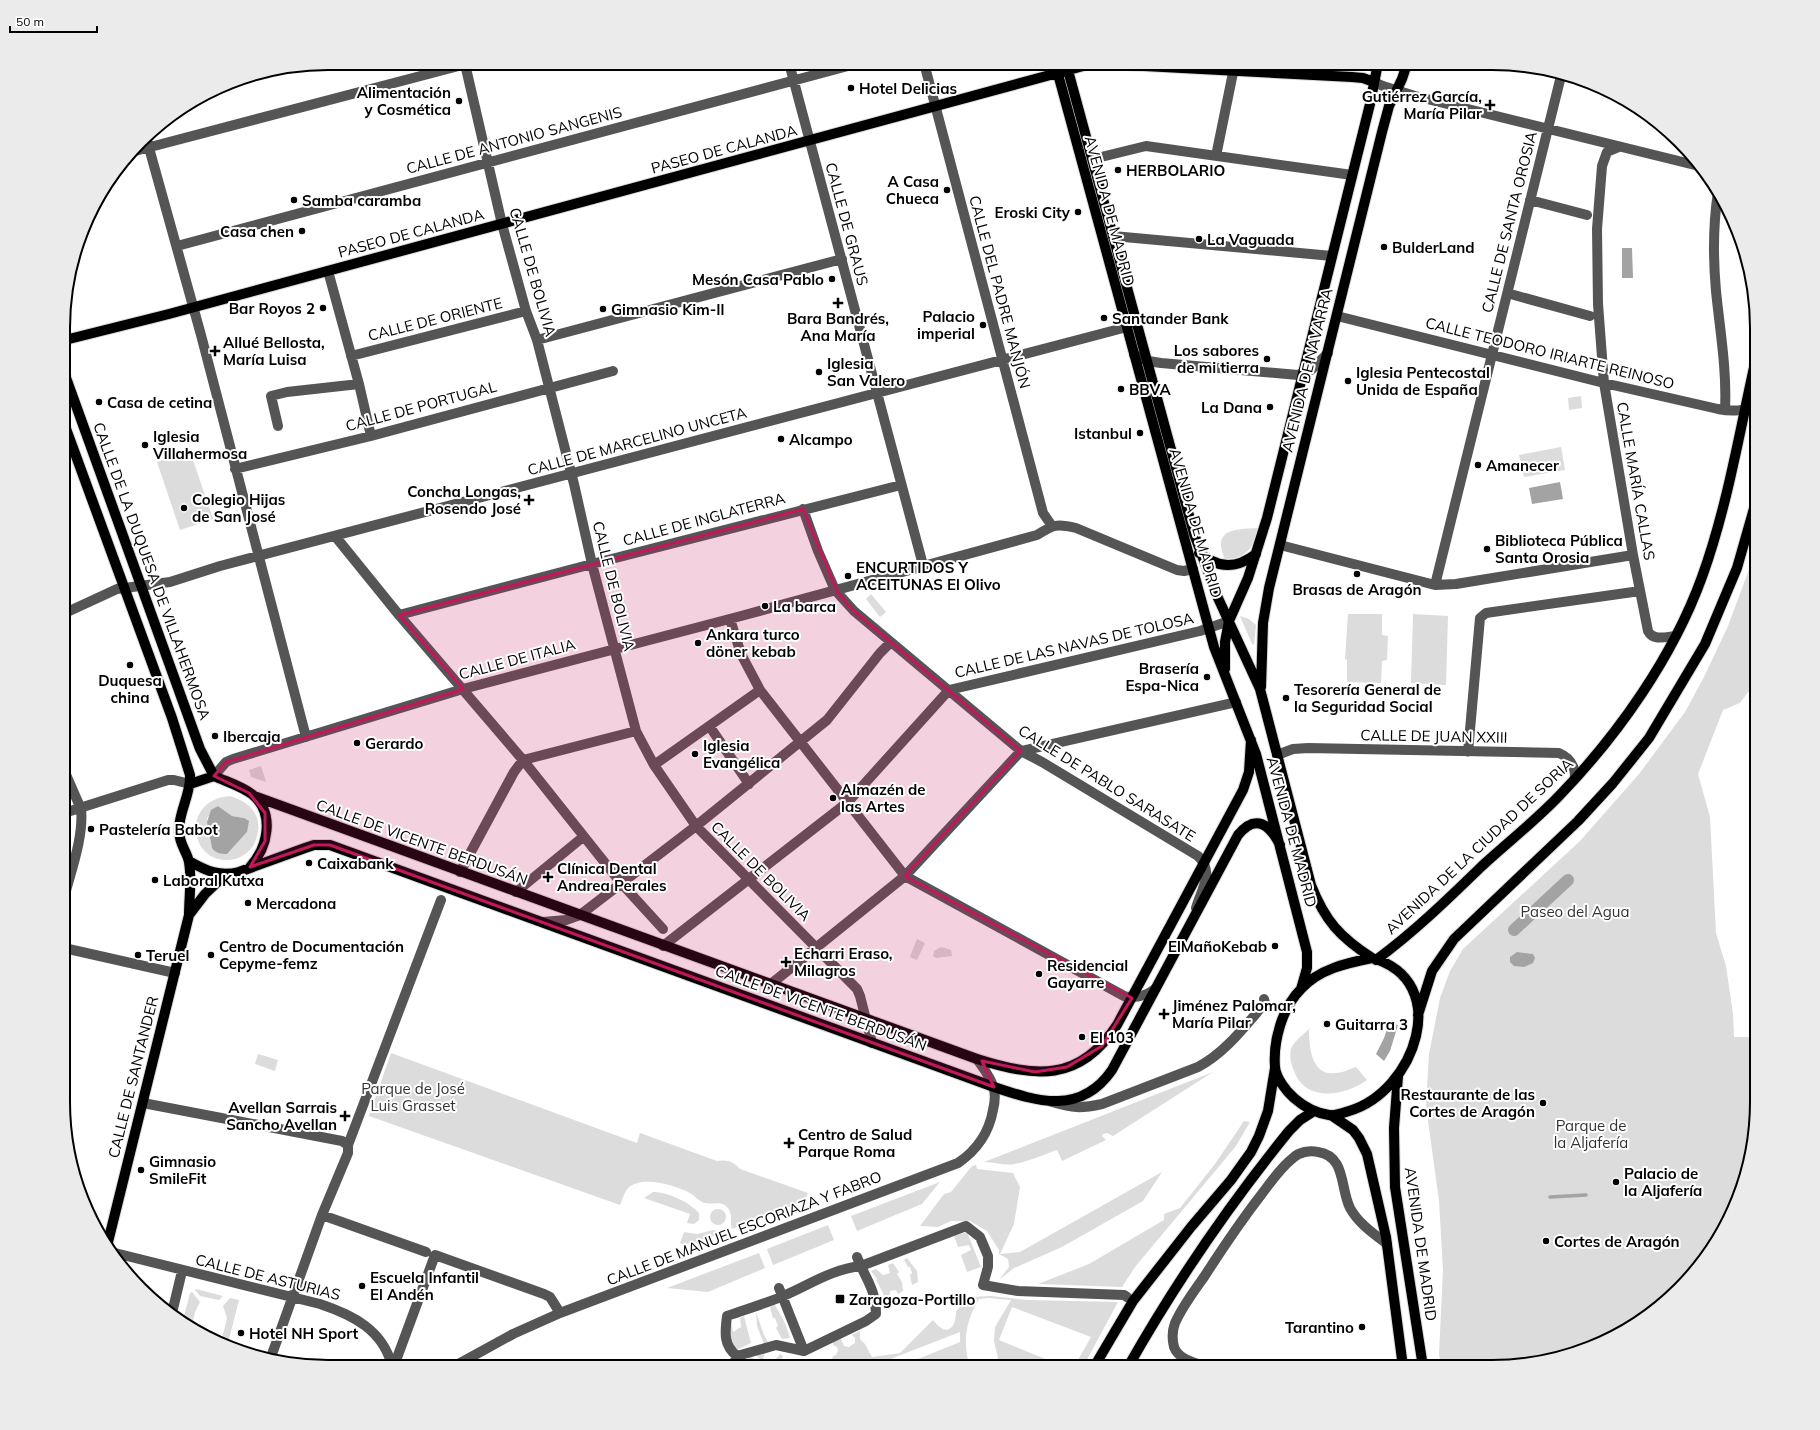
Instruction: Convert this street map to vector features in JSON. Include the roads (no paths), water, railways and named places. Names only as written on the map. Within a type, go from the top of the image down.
[{"type":"main road","name":"AVENIDA DE MADRID","points":[[1056,70],[1217,657],[1251,740],[1267,791],[1307,952],[1307,968],[1301,989]]},
{"type":"main road","name":"PASEO DE CALANDA","points":[[70,339],[810,141],[1057,74],[1062,70]]},
{"type":"main road","name":"AVENIDA DE MADRID","points":[[1067,70],[1093,159],[1134,315],[1200,552],[1218,598],[1260,689],[1308,874],[1317,899],[1326,917],[1334,928],[1374,959],[1392,967],[1408,983],[1415,996],[1418,1015]]},
{"type":"main road","name":"PASEO DE CALANDA","points":[[1262,70],[1358,77],[1374,82]]},
{"type":"main road","name":"AVENIDA DE NAVARRA","points":[[1225,675],[1224,651],[1229,621],[1248,578],[1256,554],[1303,374],[1370,104],[1377,70]]},
{"type":"main road","name":"AVENIDA DE NAVARRA","points":[[1260,689],[1264,611],[1382,132],[1389,106],[1397,91],[1405,70]]},
{"type":"main road","name":"AVENIDA DE LA CIUDAD DE SORIA","points":[[1374,959],[1409,934],[1557,798],[1612,736],[1648,682],[1675,636],[1702,577],[1711,548],[1750,384]]},
{"type":"main road","name":"CALLE DE LA DUQUESA DE VILLAHERMOSA","points":[[70,389],[200,749],[214,776]]},
{"type":"main road","name":"CALLE DE LA DUQUESA DE VILLAHERMOSA","points":[[70,439],[180,740],[188,766],[190,784]]},
{"type":"main road","points":[[1330,1115],[1355,1109],[1373,1101],[1398,1076],[1408,1060],[1416,1038],[1418,1015],[1432,971],[1454,939],[1578,821],[1613,783],[1649,738],[1706,644],[1737,568],[1750,522]]},
{"type":"main road","points":[[1192,569],[1200,552],[1215,562],[1228,565],[1243,562],[1256,554]]},
{"type":"main road","points":[[1132,998],[1243,790],[1249,772],[1251,740]]},
{"type":"main road","points":[[189,861],[211,872],[226,874],[250,867],[259,855],[267,833],[265,813],[254,796],[245,790],[214,776],[190,784],[181,817],[179,831],[181,842],[189,861],[189,915]]},
{"type":"main road","name":"CALLE DE VICENTE BERDUSÁN","points":[[254,796],[976,1059],[1018,1071],[1053,1071],[1081,1061],[1102,1046],[1117,1025],[1132,998]]},
{"type":"main road","points":[[1091,1092],[1105,1080],[1112,1070],[1238,835],[1244,828],[1251,824],[1258,823],[1271,830],[1280,845]]},
{"type":"main road","name":"CALLE DE VICENTE BERDUSÁN","points":[[250,867],[314,846],[330,845],[1027,1098],[1052,1102],[1074,1100],[1091,1092]]},
{"type":"main road","points":[[189,915],[205,894],[226,874]]},
{"type":"main road","name":"CALLE DE SANTANDER","points":[[109,1238],[189,915]]},
{"type":"main road","points":[[1098,1360],[1133,1302],[1191,1227],[1231,1180],[1251,1152],[1268,1112],[1279,1030],[1291,1002],[1301,989],[1317,977],[1335,967],[1374,959]]},
{"type":"main road","points":[[1275,1068],[1285,1089],[1293,1097],[1314,1111],[1330,1115],[1353,1130],[1363,1145],[1374,1185],[1387,1244],[1402,1360]]},
{"type":"main road","name":"AVENIDA DE MADRID","points":[[1398,1076],[1394,1128],[1395,1187],[1422,1360]]},
{"type":"main road","points":[[1132,1360],[1177,1286],[1216,1228],[1289,1131],[1300,1120],[1314,1111]]},
{"type":"street","points":[[151,141],[443,70]]},
{"type":"street","name":"CALLE DE BOLIVIA","points":[[469,70],[502,224],[526,311],[537,340],[550,388],[592,564],[636,731],[654,765],[696,826],[857,989],[872,1042]]},
{"type":"street","name":"CALLE DE GRAUS","points":[[791,70],[923,565]]},
{"type":"street","name":"CALLE DE ANTONIO SANGENIS","points":[[177,246],[832,70]]},
{"type":"street","name":"CALLE DEL PADRE MANJÓN","points":[[926,70],[1043,513],[1052,526]]},
{"type":"street","points":[[1216,156],[1234,70]]},
{"type":"street","name":"CALLE DE SANTA OROSIA","points":[[1435,586],[1560,79]]},
{"type":"street","name":"PASEO DE CALANDA","points":[[1374,82],[1397,91],[1691,164]]},
{"type":"street","points":[[148,144],[177,246],[306,737]]},
{"type":"street","points":[[1093,159],[1146,146],[1352,175]]},
{"type":"street","name":"CALLE MARÍA CALLAS","points":[[1619,147],[1607,152],[1603,160],[1598,217],[1598,297],[1604,383],[1633,554],[1650,634],[1656,637],[1675,636]]},
{"type":"street","points":[[1530,200],[1587,215]]},
{"type":"street","points":[[1717,203],[1714,250],[1716,291],[1726,384],[1724,410]]},
{"type":"street","points":[[1113,236],[1332,256]]},
{"type":"street","points":[[537,340],[842,259]]},
{"type":"street","points":[[328,271],[359,384],[370,436]]},
{"type":"street","points":[[1514,295],[1590,316]]},
{"type":"street","name":"CALLE DE ORIENTE","points":[[351,356],[526,311]]},
{"type":"street","points":[[1127,327],[1134,315]]},
{"type":"street","name":"CALLE TEODORO IRIARTE REINOSO","points":[[1337,316],[1492,356],[1724,410],[1744,410],[1750,408]]},
{"type":"street","name":"CALLE DE MARCELINO UNCETA","points":[[70,611],[111,591],[125,587],[170,582],[258,556],[1127,327]]},
{"type":"street","points":[[1134,355],[1148,361],[1282,374],[1303,374],[1311,370],[1328,353]]},
{"type":"street","name":"CALLE DE PORTUGAL","points":[[235,469],[370,436],[613,371]]},
{"type":"street","points":[[278,426],[271,396],[287,392],[359,384]]},
{"type":"street","name":"CALLE DE INGLATERRA","points":[[399,615],[901,484]]},
{"type":"street","name":"CALLE DE PABLO SARASATE","points":[[803,509],[818,551],[836,590],[854,611],[1021,751],[1049,766],[1198,856],[1204,862]]},
{"type":"street","points":[[1052,526],[1076,528],[1174,569],[1184,571],[1192,569]]},
{"type":"street","name":"CALLE DE ITALIA","points":[[214,776],[226,762],[463,689],[730,619],[1037,535],[1052,526]]},
{"type":"street","points":[[335,536],[399,615],[523,760],[621,883],[663,929]]},
{"type":"street","points":[[1280,545],[1435,586],[1456,584],[1633,554]]},
{"type":"street","points":[[1468,752],[1480,618],[1483,615],[1493,612],[1640,591]]},
{"type":"street","points":[[730,619],[741,654],[760,690],[905,876],[1124,996],[1132,998],[1148,994],[1155,989]]},
{"type":"street","name":"CALLE DE LAS NAVAS DE TOLOSA","points":[[663,946],[848,802],[949,690],[1209,629],[1229,621]]},
{"type":"street","points":[[580,915],[696,826],[749,784],[799,741],[827,720],[880,653],[891,642]]},
{"type":"street","points":[[654,765],[710,727],[760,690]]},
{"type":"street","points":[[771,984],[905,876],[1021,751],[1236,702]]},
{"type":"street","points":[[710,727],[749,784]]},
{"type":"street","points":[[460,872],[514,772],[523,760],[636,731]]},
{"type":"street","name":"CALLE DE JUAN XXIII","points":[[1277,755],[1301,748],[1559,753],[1567,757],[1573,764],[1575,778]]},
{"type":"street","points":[[70,812],[168,780],[190,784]]},
{"type":"street","points":[[70,784],[81,809],[81,829],[70,874]]},
{"type":"street","points":[[516,892],[583,837]]},
{"type":"street","points":[[1194,918],[1206,880],[1207,870],[1204,862]]},
{"type":"street","points":[[271,1353],[322,1215],[348,1153],[348,1145],[441,900]]},
{"type":"street","name":"CALLE DE VICENTE BERDUSÁN","points":[[543,922],[566,920],[580,915]]},
{"type":"street","points":[[70,949],[175,973]]},
{"type":"street","points":[[1052,1102],[1072,1108],[1099,1105],[1171,1078],[1210,1061],[1249,1022],[1265,1003],[1264,999]]},
{"type":"street","points":[[976,1059],[989,1076],[994,1087]]},
{"type":"street","name":"CALLE DE MANUEL ESCORIAZA Y FABRO","points":[[464,1360],[513,1334],[560,1313],[958,1163],[970,1154],[988,1131],[995,1101],[994,1087]]},
{"type":"street","points":[[1091,1092],[1095,1102],[1099,1105]]},
{"type":"street","points":[[143,1103],[342,1141],[348,1145]]},
{"type":"street","points":[[1187,1360],[1181,1358],[1174,1347],[1173,1338],[1175,1323],[1238,1226],[1273,1180],[1293,1157],[1302,1153],[1318,1151],[1334,1159],[1340,1170],[1350,1207],[1369,1231],[1387,1244]]},
{"type":"street","points":[[322,1215],[544,1294],[550,1297],[560,1313]]},
{"type":"street","points":[[737,1356],[730,1351],[725,1339],[727,1316],[780,1293],[848,1268],[859,1262],[966,1226],[980,1237],[988,1256],[988,1267],[983,1285],[1018,1291],[1124,1295],[1127,1297]]},
{"type":"street","name":"CALLE DE ASTURIAS","points":[[120,1254],[182,1271],[292,1297],[345,1312],[361,1321],[379,1339],[391,1360]]},
{"type":"street","points":[[395,1360],[430,1254]]},
{"type":"street","points":[[735,1360],[737,1356],[776,1345],[804,1351],[866,1321],[876,1314],[876,1302],[873,1289],[859,1262]]},
{"type":"street","points":[[173,1308],[182,1271]]},
{"type":"street","points":[[780,1293],[804,1351]]},
{"type":"waterway","points":[[1514,930],[1568,880]]},
{"type":"waterway","points":[[1550,1197],[1586,1195]]},
{"type":"place","name":"Hotel Delicias","points":[[851,88]]},
{"type":"place","name":"Alimentación y Cosmética","points":[[459,101]]},
{"type":"place","name":"Gutiérrez García, María Pilar","points":[[1490,105]]},
{"type":"place","name":"HERBOLARIO","points":[[1118,170]]},
{"type":"place","name":"A Casa Chueca","points":[[947,190]]},
{"type":"place","name":"Samba caramba","points":[[294,200]]},
{"type":"place","name":"Eroski City","points":[[1078,212]]},
{"type":"place","name":"Casa chen","points":[[302,231]]},
{"type":"place","name":"La Vaguada","points":[[1199,239]]},
{"type":"place","name":"BulderLand","points":[[1384,247]]},
{"type":"place","name":"Mesón Casa Pablo","points":[[832,279]]},
{"type":"place","name":"Bara Bandrés, Ana María","points":[[838,303]]},
{"type":"place","name":"Bar Royos 2","points":[[323,308]]},
{"type":"place","name":"Gimnasio Kim-Il","points":[[603,309]]},
{"type":"place","name":"Santander Bank","points":[[1104,318]]},
{"type":"place","name":"Palacio imperial","points":[[983,325]]},
{"type":"place","name":"Allué Bellosta, María Luisa","points":[[215,351]]},
{"type":"place","name":"Los sabores de mi tierra","points":[[1267,359]]},
{"type":"place","name":"Iglesia San Valero","points":[[819,372]]},
{"type":"place","name":"Iglesia Pentecostal Unida de España","points":[[1348,381]]},
{"type":"place","name":"BBVA","points":[[1121,389]]},
{"type":"place","name":"Casa de cetina","points":[[99,402]]},
{"type":"place","name":"La Dana","points":[[1270,407]]},
{"type":"place","name":"Istanbul","points":[[1140,433]]},
{"type":"place","name":"Alcampo","points":[[781,439]]},
{"type":"place","name":"Iglesia Villahermosa","points":[[145,445]]},
{"type":"place","name":"Amanecer","points":[[1478,465]]},
{"type":"place","name":"Concha Longas, Rosendo José","points":[[529,500]]},
{"type":"place","name":"Colegio Hijas de San José","points":[[184,508]]},
{"type":"place","name":"Biblioteca Pública Santa Orosia","points":[[1487,549]]},
{"type":"place","name":"Brasas de Aragón","points":[[1357,574]]},
{"type":"place","name":"ENCURTIDOS Y ACEITUNAS El Olivo","points":[[848,576]]},
{"type":"place","name":"La barca","points":[[765,606]]},
{"type":"place","name":"Ankara turco döner kebab","points":[[698,643]]},
{"type":"place","name":"Duquesa china","points":[[130,665]]},
{"type":"place","name":"Brasería Espa-Nica","points":[[1207,677]]},
{"type":"place","name":"Tesorería General de la Seguridad Social","points":[[1286,698]]},
{"type":"place","name":"Ibercaja","points":[[215,736]]},
{"type":"place","name":"Gerardo","points":[[357,743]]},
{"type":"place","name":"Iglesia Evangélica","points":[[695,754]]},
{"type":"place","name":"Almazén de las Artes","points":[[833,798]]},
{"type":"place","name":"Pastelería Babot","points":[[91,829]]},
{"type":"place","name":"Caixabank","points":[[309,863]]},
{"type":"place","name":"Clínica Dental Andrea Perales","points":[[548,877]]},
{"type":"place","name":"Laboral Kutxa","points":[[155,880]]},
{"type":"place","name":"Mercadona","points":[[248,903]]},
{"type":"place","name":"ElMañoKebab","points":[[1275,946]]},
{"type":"place","name":"Teruel","points":[[138,955]]},
{"type":"place","name":"Centro de Documentación Cepyme-femz","points":[[211,955]]},
{"type":"place","name":"Echarri Eraso, Milagros","points":[[786,962]]},
{"type":"place","name":"Residencial Gayarre","points":[[1039,974]]},
{"type":"place","name":"Jiménez Palomar, María Pilar","points":[[1164,1014]]},
{"type":"place","name":"Guitarra 3","points":[[1327,1024]]},
{"type":"place","name":"El 103","points":[[1082,1037]]},
{"type":"place","name":"Restaurante de las Cortes de Aragón","points":[[1543,1103]]},
{"type":"place","name":"Avellan Sarrais Sancho Avellan","points":[[345,1116]]},
{"type":"place","name":"Centro de Salud Parque Roma","points":[[789,1143]]},
{"type":"place","name":"Gimnasio SmileFit","points":[[141,1170]]},
{"type":"place","name":"Palacio de la Aljafería","points":[[1616,1182]]},
{"type":"place","name":"Cortes de Aragón","points":[[1546,1241]]},
{"type":"place","name":"Escuela Infantil El Andén","points":[[362,1286]]},
{"type":"place","name":"Zaragoza-Portillo","points":[[840,1299]]},
{"type":"place","name":"Tarantino","points":[[1362,1327]]},
{"type":"place","name":"Hotel NH Sport","points":[[241,1333]]},
{"type":"park label","name":"Paseo del Agua","points":[[1575,911]]},
{"type":"park label","name":"Parque de José Luis Grasset","points":[[413,1096]]},
{"type":"park label","name":"Parque de la Aljafería","points":[[1591,1134]]}]
